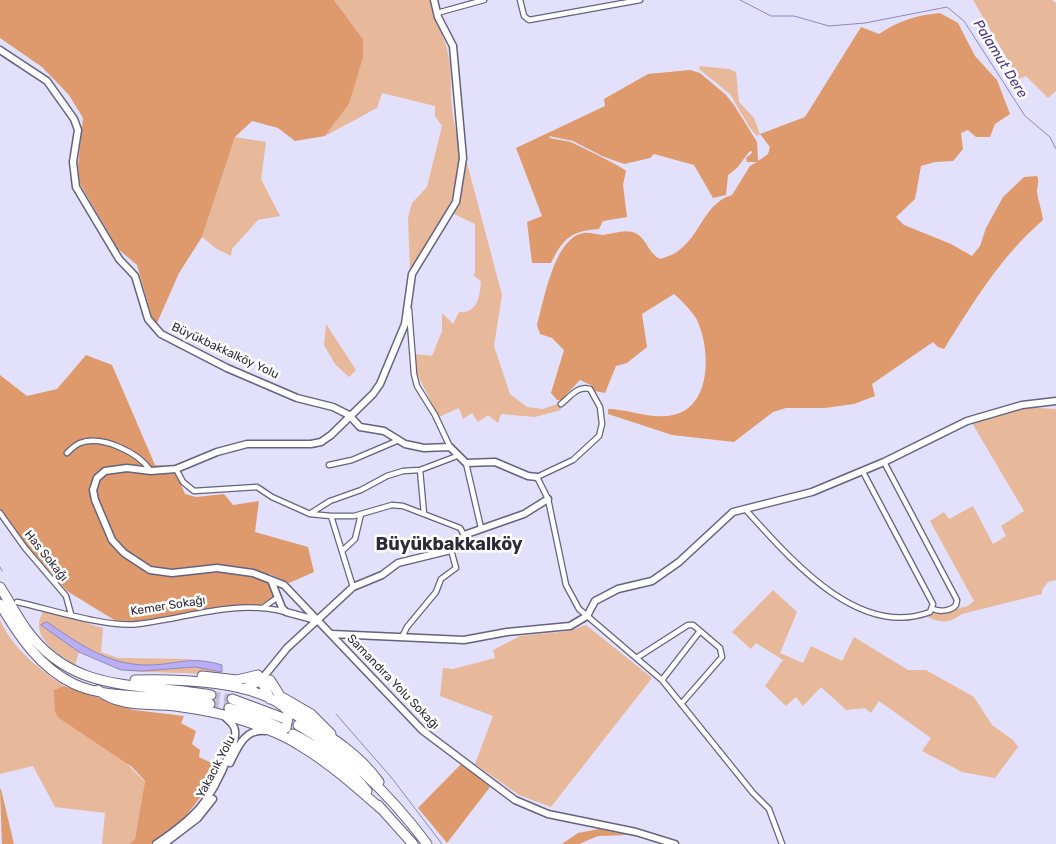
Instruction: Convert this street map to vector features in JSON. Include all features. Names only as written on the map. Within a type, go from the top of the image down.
[{"type":"highway","points":[[0,587],[26,630],[50,654],[99,686],[106,697],[133,704],[228,707],[284,718]]},
{"type":"highway","points":[[0,604],[18,634],[40,659],[73,683],[99,686],[133,696],[210,699]]},
{"type":"highway","points":[[99,686],[176,679],[192,675],[242,680],[263,679],[280,696],[311,714],[336,740],[368,767],[390,799],[427,844]]},
{"type":"highway","points":[[176,679],[202,681],[244,689],[270,699],[336,740]]},
{"type":"highway","points":[[244,689],[263,679]]},
{"type":"highway","points":[[263,679],[270,699]]},
{"type":"highway","points":[[226,686],[214,692],[212,699],[214,707],[228,707],[279,727]]},
{"type":"highway","points":[[228,707],[270,731],[298,744],[332,768],[380,808]]},
{"type":"highway","points":[[270,731],[281,731],[286,728],[289,712],[285,708]]},
{"type":"highway","points":[[298,725],[328,744],[357,766],[390,799]]},
{"type":"highway","points":[[293,734],[327,753],[360,782],[380,808],[413,844]]},
{"type":"main road","points":[[151,471],[176,469],[217,452],[247,444],[311,444],[321,442],[331,435],[348,416],[373,394],[380,384],[405,324],[412,274],[456,202],[463,158],[453,46],[437,13],[434,0]]},
{"type":"main road","name":"Büyükbakkalköy Yolu","points":[[0,50],[47,81],[74,119],[78,130],[74,162],[76,187],[119,259],[135,276],[148,319],[161,334],[227,368],[297,398],[333,406],[360,427],[384,431],[404,444],[424,448],[450,447]]},
{"type":"main road","points":[[332,634],[464,640],[507,632],[570,626],[587,616],[595,601],[618,589],[652,581],[679,562],[733,512],[812,492],[863,472],[967,421],[1022,405],[1056,401]]},
{"type":"main road","points":[[450,447],[466,463],[496,462],[528,476],[537,476]]},
{"type":"main road","name":"Samandıra Yolu Sokağı","points":[[151,471],[127,468],[105,471],[97,478],[93,490],[94,500],[112,540],[124,554],[150,570],[172,573],[217,568],[253,573],[271,580],[288,589],[422,730],[515,800],[548,814],[636,832],[674,844]]},
{"type":"main road","points":[[263,679],[287,648],[353,587],[382,575],[398,563],[451,550],[458,545],[464,535],[524,514],[548,500]]},
{"type":"main road","points":[[271,580],[282,608],[286,612]]},
{"type":"main road","points":[[278,597],[288,589]]},
{"type":"main road","name":"Kemer Sokağı","points":[[286,612],[317,620]]},
{"type":"main road","name":"Yakacık Yolu","points":[[156,844],[181,827],[210,797],[222,774],[235,735],[228,707]]},
{"type":"main road","name":"Yakacık Yolu","points":[[164,844],[190,826],[204,812],[242,739],[253,732],[270,731]]},
{"type":"street","points":[[437,13],[484,0]]},
{"type":"street","points":[[520,0],[524,16],[529,20],[640,0]]},
{"type":"street","points":[[408,303],[414,374],[417,386],[436,415],[450,447]]},
{"type":"street","points":[[561,404],[579,390],[584,388],[590,389],[600,407],[602,424],[599,436],[573,460],[537,476],[548,500],[566,585],[579,609],[638,657],[662,680],[753,793],[769,809],[782,844]]},
{"type":"street","points":[[329,465],[352,460],[399,440]]},
{"type":"street","points":[[67,453],[77,444],[83,442],[105,443],[135,456],[151,471]]},
{"type":"street","points":[[310,514],[330,501],[361,490],[387,476],[403,471],[420,470],[458,456]]},
{"type":"street","points":[[745,509],[801,567],[851,604],[879,614],[907,618],[924,614],[933,609],[939,611],[953,608],[957,600],[884,462]]},
{"type":"street","points":[[466,463],[481,528]]},
{"type":"street","points":[[176,469],[183,482],[194,491],[257,487],[272,497],[310,514],[331,516],[361,514],[392,505],[403,506],[460,528],[464,535]]},
{"type":"street","points":[[420,470],[424,514]]},
{"type":"street","points":[[863,472],[933,604],[933,609]]},
{"type":"street","name":"Has Sokağı","points":[[0,513],[25,548],[66,596],[71,614]]},
{"type":"street","points":[[342,551],[356,540],[361,514]]},
{"type":"street","points":[[331,516],[353,587]]},
{"type":"street","points":[[402,638],[407,627],[436,592],[441,579],[456,568],[451,550]]},
{"type":"street","points":[[264,607],[278,597]]},
{"type":"street","name":"Kemer Sokağı","points":[[17,602],[111,623],[137,624],[212,610],[264,607],[286,612]]},
{"type":"street","points":[[638,657],[686,625],[692,625],[720,648],[722,655],[681,704]]},
{"type":"street","points":[[662,680],[700,631]]},
{"type":"shaded area","points":[[0,0],[334,0],[363,39],[363,57],[349,104],[325,136],[295,141],[278,128],[252,121],[235,137],[202,237],[179,273],[157,323],[152,317],[137,265],[118,249],[80,184],[78,165],[83,118],[69,95],[42,67],[0,38]]},
{"type":"shaded area","points":[[334,0],[430,0],[446,47],[450,67],[451,101],[459,149],[457,183],[446,214],[438,229],[410,271],[408,217],[412,203],[427,187],[442,126],[435,116],[435,106],[382,93],[377,108],[325,136],[349,104],[363,39]]},
{"type":"shaded area","points":[[973,0],[1052,0],[1056,3],[1056,91],[1048,98],[1026,76],[1019,79]]},
{"type":"shaded area","points":[[940,13],[958,23],[975,56],[997,80],[1010,114],[995,124],[990,137],[976,137],[968,130],[961,133],[963,149],[953,161],[935,162],[921,166],[915,199],[896,217],[904,225],[951,244],[972,256],[980,246],[986,228],[1003,197],[1024,177],[1037,176],[1037,192],[1043,220],[1001,265],[977,297],[944,349],[938,347],[933,342],[872,384],[875,396],[854,404],[825,408],[786,408],[773,412],[734,442],[672,435],[608,414],[608,409],[656,416],[675,415],[693,404],[700,394],[706,369],[706,356],[701,330],[692,313],[674,294],[642,314],[647,347],[627,363],[616,366],[605,393],[595,391],[591,385],[580,380],[561,400],[557,400],[551,393],[564,350],[552,338],[540,334],[537,325],[547,286],[565,246],[574,237],[584,233],[603,235],[629,231],[637,234],[656,257],[660,259],[672,255],[686,244],[715,205],[732,195],[750,166],[757,162],[747,162],[746,158],[752,151],[749,152],[737,168],[728,175],[726,195],[713,198],[694,165],[654,154],[650,158],[624,164],[602,156],[573,141],[549,136],[550,138],[573,143],[626,171],[623,185],[627,217],[603,221],[599,229],[574,234],[559,248],[551,263],[532,263],[527,222],[542,216],[516,148],[605,106],[604,99],[648,74],[690,70],[700,73],[726,95],[734,105],[757,142],[758,161],[768,154],[770,147],[760,134],[805,117],[861,27],[879,34],[908,19]]},
{"type":"shaded area","points":[[700,66],[729,69],[736,72],[739,102],[754,118],[760,134],[757,136],[750,128],[730,94],[699,69]]},
{"type":"shaded area","points":[[235,137],[266,142],[261,179],[280,216],[258,220],[232,249],[231,256],[217,249],[202,237]]},
{"type":"shaded area","points":[[467,163],[502,295],[494,346],[510,394],[527,407],[543,409],[560,403],[561,410],[535,417],[501,414],[498,423],[488,415],[478,422],[472,413],[463,419],[459,408],[439,417],[417,374],[415,354],[432,356],[442,331],[442,313],[453,324],[459,312],[465,312],[474,307],[479,297],[481,281],[473,275],[475,273],[475,224],[454,214],[459,205],[464,164]]},
{"type":"shaded area","points":[[326,324],[356,370],[349,377],[335,364],[324,345]]},
{"type":"shaded area","points":[[86,355],[112,365],[155,465],[173,466],[185,494],[196,497],[224,494],[233,505],[259,501],[255,532],[308,547],[314,572],[289,583],[270,574],[266,580],[274,587],[276,599],[259,605],[217,609],[145,624],[119,623],[67,591],[22,540],[0,510],[0,375],[27,396],[57,389]]},
{"type":"shaded area","points":[[1022,407],[1056,409],[1056,580],[1048,582],[1042,590],[1042,594],[962,614],[953,620],[940,621],[925,616],[968,606],[974,601],[930,521],[944,512],[949,519],[973,506],[993,544],[1006,536],[1001,526],[1024,511],[972,423]]},
{"type":"shaded area","points":[[773,590],[797,612],[780,653],[803,663],[811,646],[842,661],[854,637],[908,670],[926,670],[974,697],[992,725],[1013,740],[1018,747],[995,778],[962,772],[922,751],[931,738],[879,701],[871,713],[865,708],[846,710],[821,687],[803,706],[796,697],[786,706],[765,686],[783,660],[756,643],[751,649],[732,632]]},
{"type":"shaded area","points":[[47,611],[103,628],[101,652],[118,658],[194,659],[147,665],[119,661],[79,645],[42,625],[79,652],[75,665],[53,650],[42,636],[39,629],[39,621],[43,612]]},
{"type":"shaded area","points":[[0,620],[19,649],[45,673],[64,686],[54,691],[145,782],[135,839],[129,844],[102,844],[105,813],[55,807],[33,766],[0,774]]},
{"type":"shaded area","points":[[47,622],[82,645],[119,661],[147,665],[192,661],[210,662],[222,665],[222,672],[195,667],[141,671],[121,670],[79,652],[41,625]]},
{"type":"shaded area","points":[[586,625],[652,678],[551,807],[519,795],[475,764],[493,716],[440,696],[443,668],[453,669],[495,658],[493,650],[520,636],[569,631]]},
{"type":"shaded area","points":[[195,667],[222,672],[222,676],[120,670],[141,671]]},
{"type":"shaded area","points":[[64,686],[134,710],[184,716],[181,723],[196,731],[192,744],[200,750],[199,757],[220,767],[179,823],[159,840],[149,844],[129,844],[135,839],[145,781],[132,767],[59,718],[55,712],[54,690]]},
{"type":"shaded area","points":[[462,763],[490,787],[447,843],[418,808]]},
{"type":"shaded area","points":[[1,789],[14,844],[2,844]]},
{"type":"shaded area","points":[[599,829],[628,835],[598,836],[579,844],[562,844],[578,833]]},
{"type":"waterway","name":"Palamut Dere","points":[[740,0],[771,16],[794,16],[829,26],[865,23],[947,7],[964,21],[1025,116],[1050,137],[1056,149]]},
{"type":"waterway","points":[[0,567],[2,571]]},
{"type":"waterway","points":[[336,714],[391,777],[442,844]]},
{"type":"tunnel","points":[[211,695],[232,699]]},
{"type":"tunnel","points":[[210,704],[229,708]]},
{"type":"district","name":"Büyükbakkalköy","points":[[449,545]]}]
